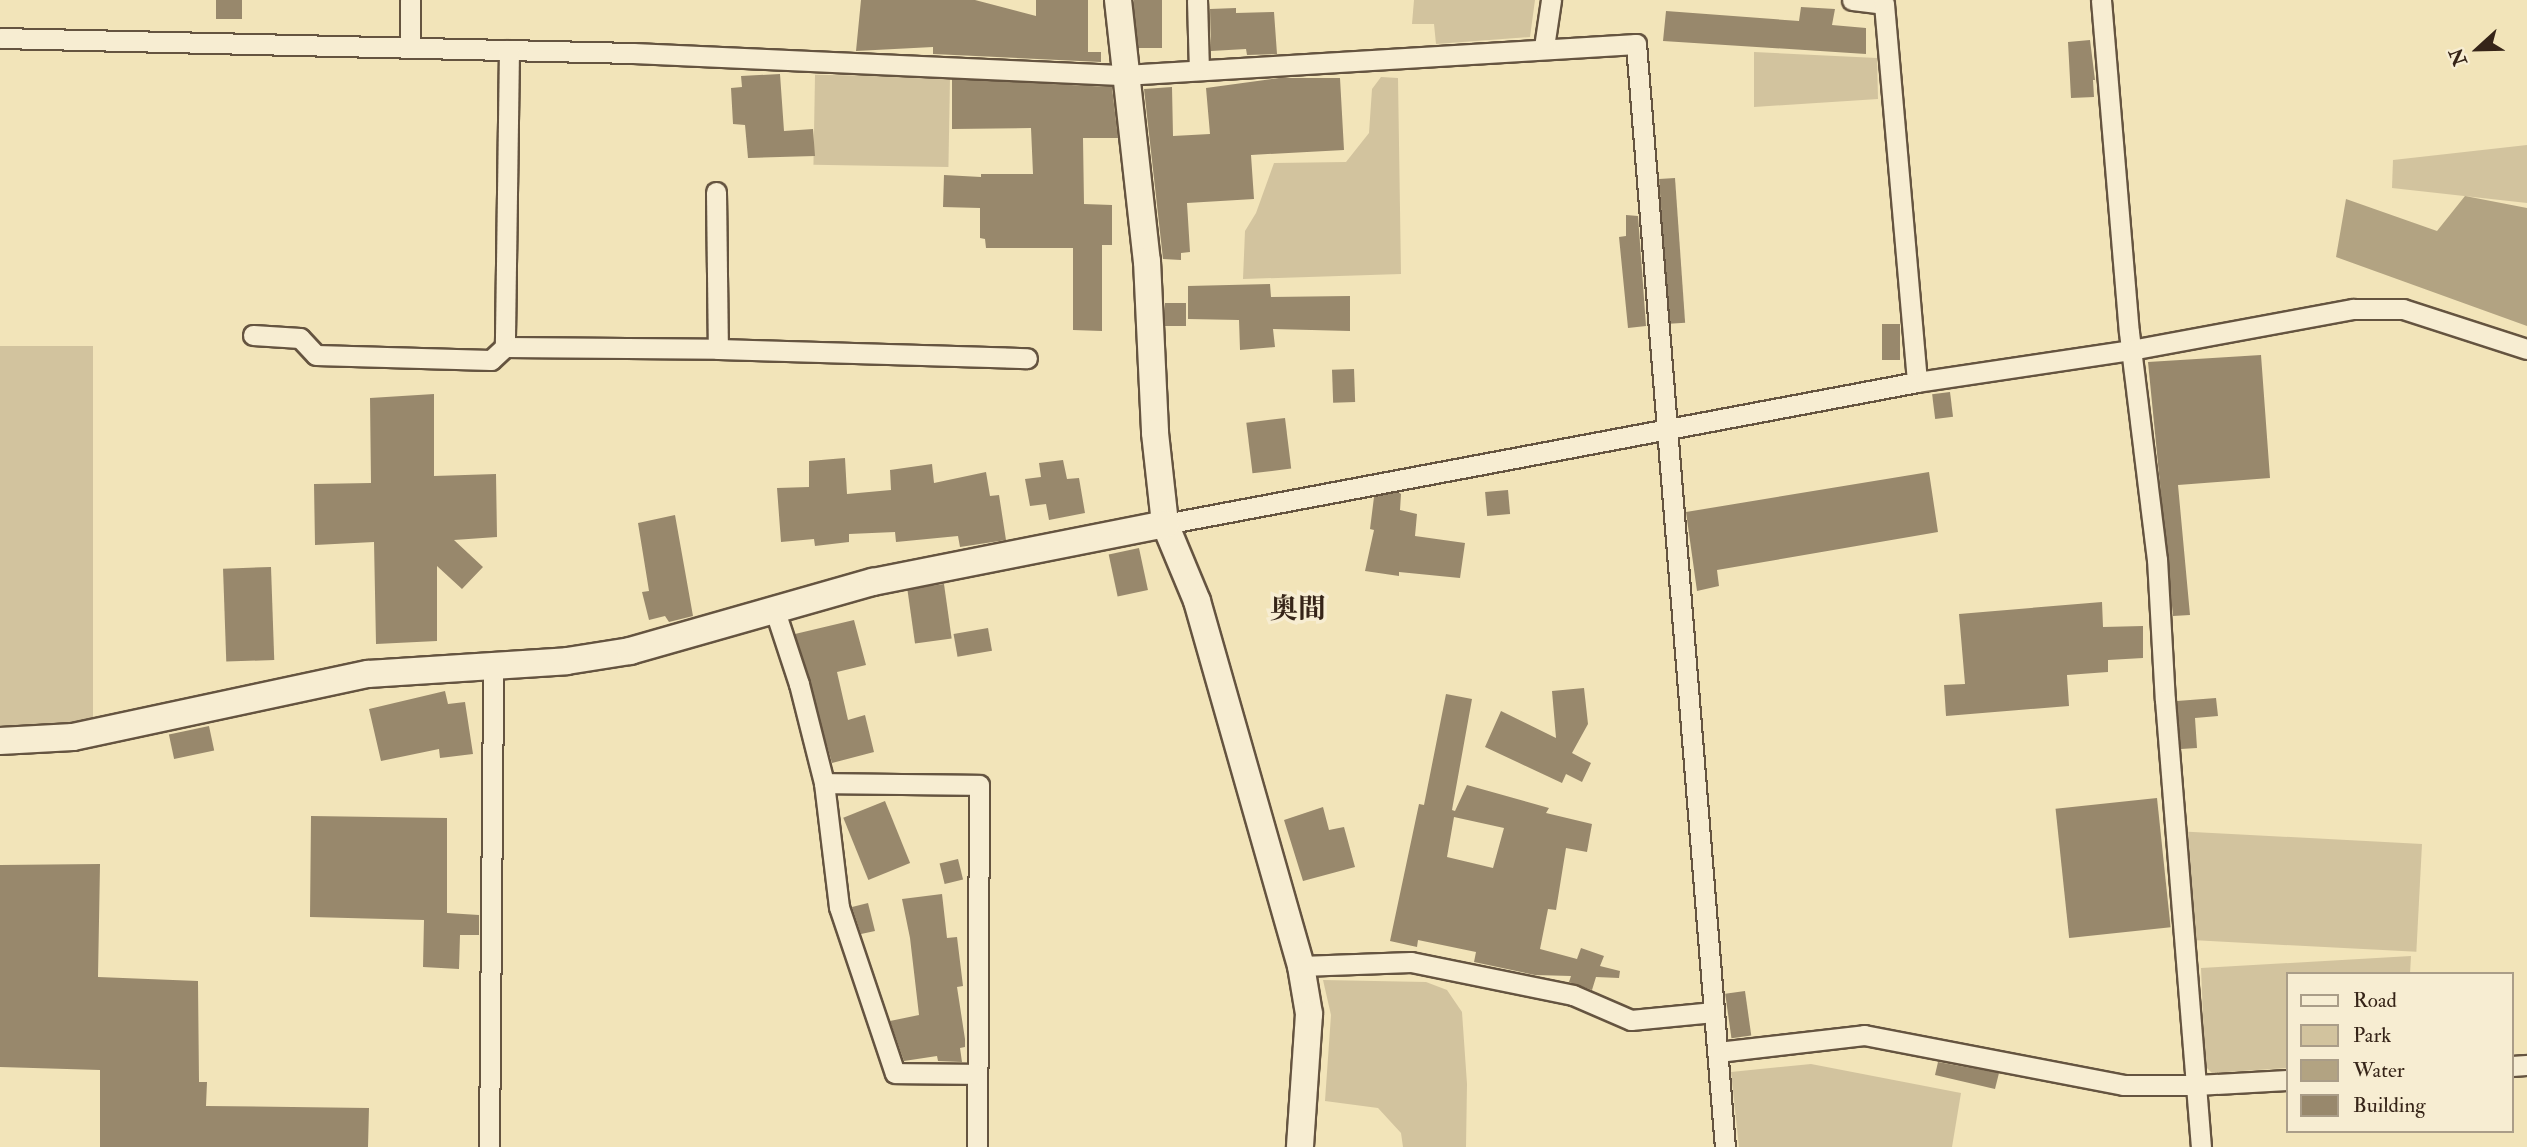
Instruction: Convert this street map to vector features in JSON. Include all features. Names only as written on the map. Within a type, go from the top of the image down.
[{"type":"street","points":[[410,0],[410,48]]},
{"type":"street","points":[[1118,0],[1147,261],[1155,433],[1165,524],[1197,601],[1301,966],[1309,1014],[1300,1147]]},
{"type":"street","points":[[1197,0],[1199,70]]},
{"type":"street","points":[[1544,47],[1551,0]]},
{"type":"street","points":[[1852,0],[1884,4],[1917,382]]},
{"type":"street","points":[[2101,0],[2131,350],[2157,559],[2165,700],[2201,1147]]},
{"type":"street","points":[[0,38],[509,50],[1126,75],[1544,47],[1636,44],[1725,1147]]},
{"type":"street","points":[[505,347],[509,50]]},
{"type":"street","points":[[716,192],[718,349]]},
{"type":"street","points":[[0,740],[73,737],[368,674],[567,661],[630,651],[873,582],[1165,524],[1917,382],[2131,350],[2371,307],[2418,313],[2527,349]]},
{"type":"street","points":[[253,335],[300,338],[316,355],[491,360],[505,347],[718,349],[1027,358]]},
{"type":"street","points":[[774,608],[799,684],[824,783],[839,907],[895,1073],[978,1074]]},
{"type":"street","points":[[489,1147],[493,666]]},
{"type":"street","points":[[824,783],[979,785],[977,1147]]},
{"type":"street","points":[[1301,966],[1411,962],[1573,995],[1631,1020],[1714,1012]]},
{"type":"street","points":[[1718,1052],[1864,1035],[2123,1085],[2196,1085],[2286,1080]]},
{"type":"green space","points":[[1414,0],[1535,0],[1530,37],[1436,44],[1434,24],[1412,24]]},
{"type":"green space","points":[[1754,52],[1877,58],[1878,99],[1754,107]]},
{"type":"green space","points":[[815,75],[950,77],[948,167],[813,165]]},
{"type":"green space","points":[[1381,77],[1398,78],[1401,274],[1243,279],[1245,231],[1256,213],[1274,163],[1346,162],[1369,133],[1372,89]]},
{"type":"green space","points":[[2527,145],[2527,203],[2392,188],[2393,160]]},
{"type":"green space","points":[[0,346],[93,346],[93,729],[0,729]]},
{"type":"green space","points":[[2188,832],[2422,844],[2416,952],[2183,940]]},
{"type":"green space","points":[[2411,956],[2410,972],[2286,972],[2286,1068],[2212,1073],[2205,1066],[2201,968]]},
{"type":"green space","points":[[1323,980],[1426,982],[1447,990],[1462,1012],[1467,1084],[1466,1147],[1403,1147],[1401,1133],[1378,1108],[1325,1101],[1331,1015]]},
{"type":"green space","points":[[1811,1064],[1961,1093],[1952,1147],[1739,1147],[1731,1072]]},
{"type":"water","points":[[2465,196],[2527,208],[2527,326],[2336,257],[2346,199],[2437,231]]},
{"type":"building","points":[[216,0],[242,0],[242,19],[216,19]]},
{"type":"building","points":[[861,0],[975,0],[1036,16],[1036,0],[1088,0],[1088,52],[1101,52],[1101,62],[933,54],[933,47],[856,51]]},
{"type":"building","points":[[1134,0],[1162,0],[1162,48],[1134,48]]},
{"type":"building","points":[[1801,7],[1835,9],[1832,25],[1866,28],[1866,54],[1663,41],[1666,11],[1799,21]]},
{"type":"building","points":[[1236,8],[1236,13],[1274,12],[1277,54],[1247,55],[1246,49],[1211,51],[1210,9]]},
{"type":"building","points":[[2090,40],[2095,80],[2094,97],[2071,98],[2068,42]]},
{"type":"building","points":[[780,74],[784,131],[813,129],[815,156],[748,158],[745,125],[733,124],[731,88],[742,87],[741,76]]},
{"type":"building","points":[[1279,78],[1340,78],[1344,150],[1251,155],[1254,199],[1187,203],[1190,252],[1181,253],[1181,260],[1163,259],[1144,89],[1172,87],[1173,136],[1210,134],[1206,88]]},
{"type":"building","points":[[952,79],[1112,87],[1118,138],[1083,138],[1084,204],[1112,205],[1112,245],[1102,245],[1102,331],[1073,330],[1073,248],[986,248],[985,239],[980,238],[980,208],[943,207],[944,175],[981,177],[981,174],[1033,174],[1031,128],[952,129]]},
{"type":"building","points":[[1675,178],[1685,323],[1669,324],[1659,179]]},
{"type":"building","points":[[1626,215],[1638,216],[1646,326],[1628,328],[1619,237],[1626,236]]},
{"type":"building","points":[[1270,284],[1271,297],[1350,296],[1350,331],[1273,329],[1275,347],[1240,350],[1239,320],[1188,319],[1188,286]]},
{"type":"building","points":[[1165,303],[1186,303],[1186,326],[1165,326]]},
{"type":"building","points":[[1882,324],[1900,324],[1900,360],[1882,360]]},
{"type":"building","points":[[2261,355],[2270,478],[2178,485],[2190,615],[2173,616],[2148,362]]},
{"type":"building","points":[[1354,369],[1355,402],[1333,403],[1332,370]]},
{"type":"building","points":[[1950,392],[1953,417],[1935,419],[1932,394]]},
{"type":"building","points":[[434,394],[434,476],[496,474],[497,537],[454,540],[483,567],[462,589],[437,566],[437,641],[376,644],[374,542],[315,545],[314,484],[371,483],[370,398]]},
{"type":"building","points":[[1285,418],[1291,469],[1253,473],[1246,423]]},
{"type":"building","points":[[845,458],[847,494],[891,490],[890,470],[932,464],[934,483],[986,472],[990,496],[999,495],[1006,540],[960,547],[958,536],[896,542],[895,532],[849,534],[849,542],[815,546],[814,539],[781,542],[777,488],[809,487],[809,461]]},
{"type":"building","points":[[1063,460],[1067,479],[1079,478],[1085,513],[1049,520],[1046,504],[1030,506],[1025,479],[1041,477],[1039,463]]},
{"type":"building","points":[[1929,472],[1938,532],[1717,570],[1719,586],[1697,591],[1686,512]]},
{"type":"building","points":[[1508,490],[1510,514],[1487,516],[1485,492]]},
{"type":"building","points":[[1398,492],[1401,494],[1400,510],[1417,514],[1415,536],[1465,543],[1460,578],[1399,572],[1399,576],[1365,571],[1374,530],[1370,529],[1374,497]]},
{"type":"building","points":[[675,515],[693,616],[669,622],[665,616],[649,620],[642,592],[649,591],[638,523]]},
{"type":"building","points":[[1139,548],[1148,590],[1118,597],[1109,554]]},
{"type":"building","points":[[271,567],[274,660],[226,662],[223,569]]},
{"type":"building","points":[[944,584],[952,638],[915,644],[907,589]]},
{"type":"building","points":[[2102,602],[2103,627],[2143,626],[2143,658],[2108,660],[2108,672],[2067,675],[2069,706],[1946,716],[1944,685],[1965,684],[1959,614]]},
{"type":"building","points":[[854,620],[866,665],[837,672],[848,720],[865,715],[874,752],[832,763],[795,634]]},
{"type":"building","points":[[988,628],[992,651],[958,657],[954,634]]},
{"type":"building","points":[[1584,688],[1588,724],[1572,753],[1591,763],[1582,782],[1566,774],[1562,783],[1485,747],[1501,711],[1556,738],[1552,691]]},
{"type":"building","points":[[445,691],[448,704],[465,702],[473,754],[440,758],[439,749],[381,761],[369,709]]},
{"type":"building","points":[[1446,694],[1472,699],[1452,810],[1455,811],[1467,785],[1549,808],[1546,813],[1592,824],[1587,852],[1566,848],[1556,910],[1548,909],[1540,949],[1577,959],[1581,948],[1604,956],[1600,966],[1620,971],[1619,978],[1596,977],[1592,990],[1569,982],[1571,976],[1535,975],[1474,962],[1476,952],[1418,940],[1417,947],[1390,941],[1419,804],[1424,805]],"holes":[[[1454,817],[1504,828],[1493,868],[1447,857]]]},
{"type":"building","points":[[2216,698],[2218,716],[2195,718],[2197,748],[2181,749],[2177,701]]},
{"type":"building","points":[[209,726],[214,750],[174,759],[169,735]]},
{"type":"building","points":[[2157,798],[2171,927],[2069,938],[2056,809]]},
{"type":"building","points":[[885,801],[910,863],[868,880],[843,818]]},
{"type":"building","points":[[1323,807],[1329,830],[1344,827],[1355,867],[1303,881],[1284,820]]},
{"type":"building","points":[[311,816],[447,818],[447,913],[479,915],[479,935],[460,935],[459,969],[423,967],[424,920],[310,917]]},
{"type":"building","points":[[958,859],[963,879],[945,884],[940,864]]},
{"type":"building","points":[[100,864],[98,977],[198,981],[199,1082],[207,1082],[206,1106],[369,1108],[368,1147],[100,1147],[100,1070],[0,1067],[0,865]]},
{"type":"building","points":[[942,894],[947,938],[957,937],[963,986],[957,987],[965,1039],[965,1047],[960,1048],[962,1062],[938,1061],[937,1056],[904,1061],[890,1021],[919,1015],[910,938],[902,899]]},
{"type":"building","points":[[868,903],[875,931],[861,934],[852,907]]},
{"type":"building","points":[[1745,991],[1751,1036],[1731,1038],[1725,994]]},
{"type":"building","points":[[1938,1062],[1999,1073],[1995,1089],[1935,1075]]},
{"type":"district","name":"奥間","points":[[1298,610]]}]
